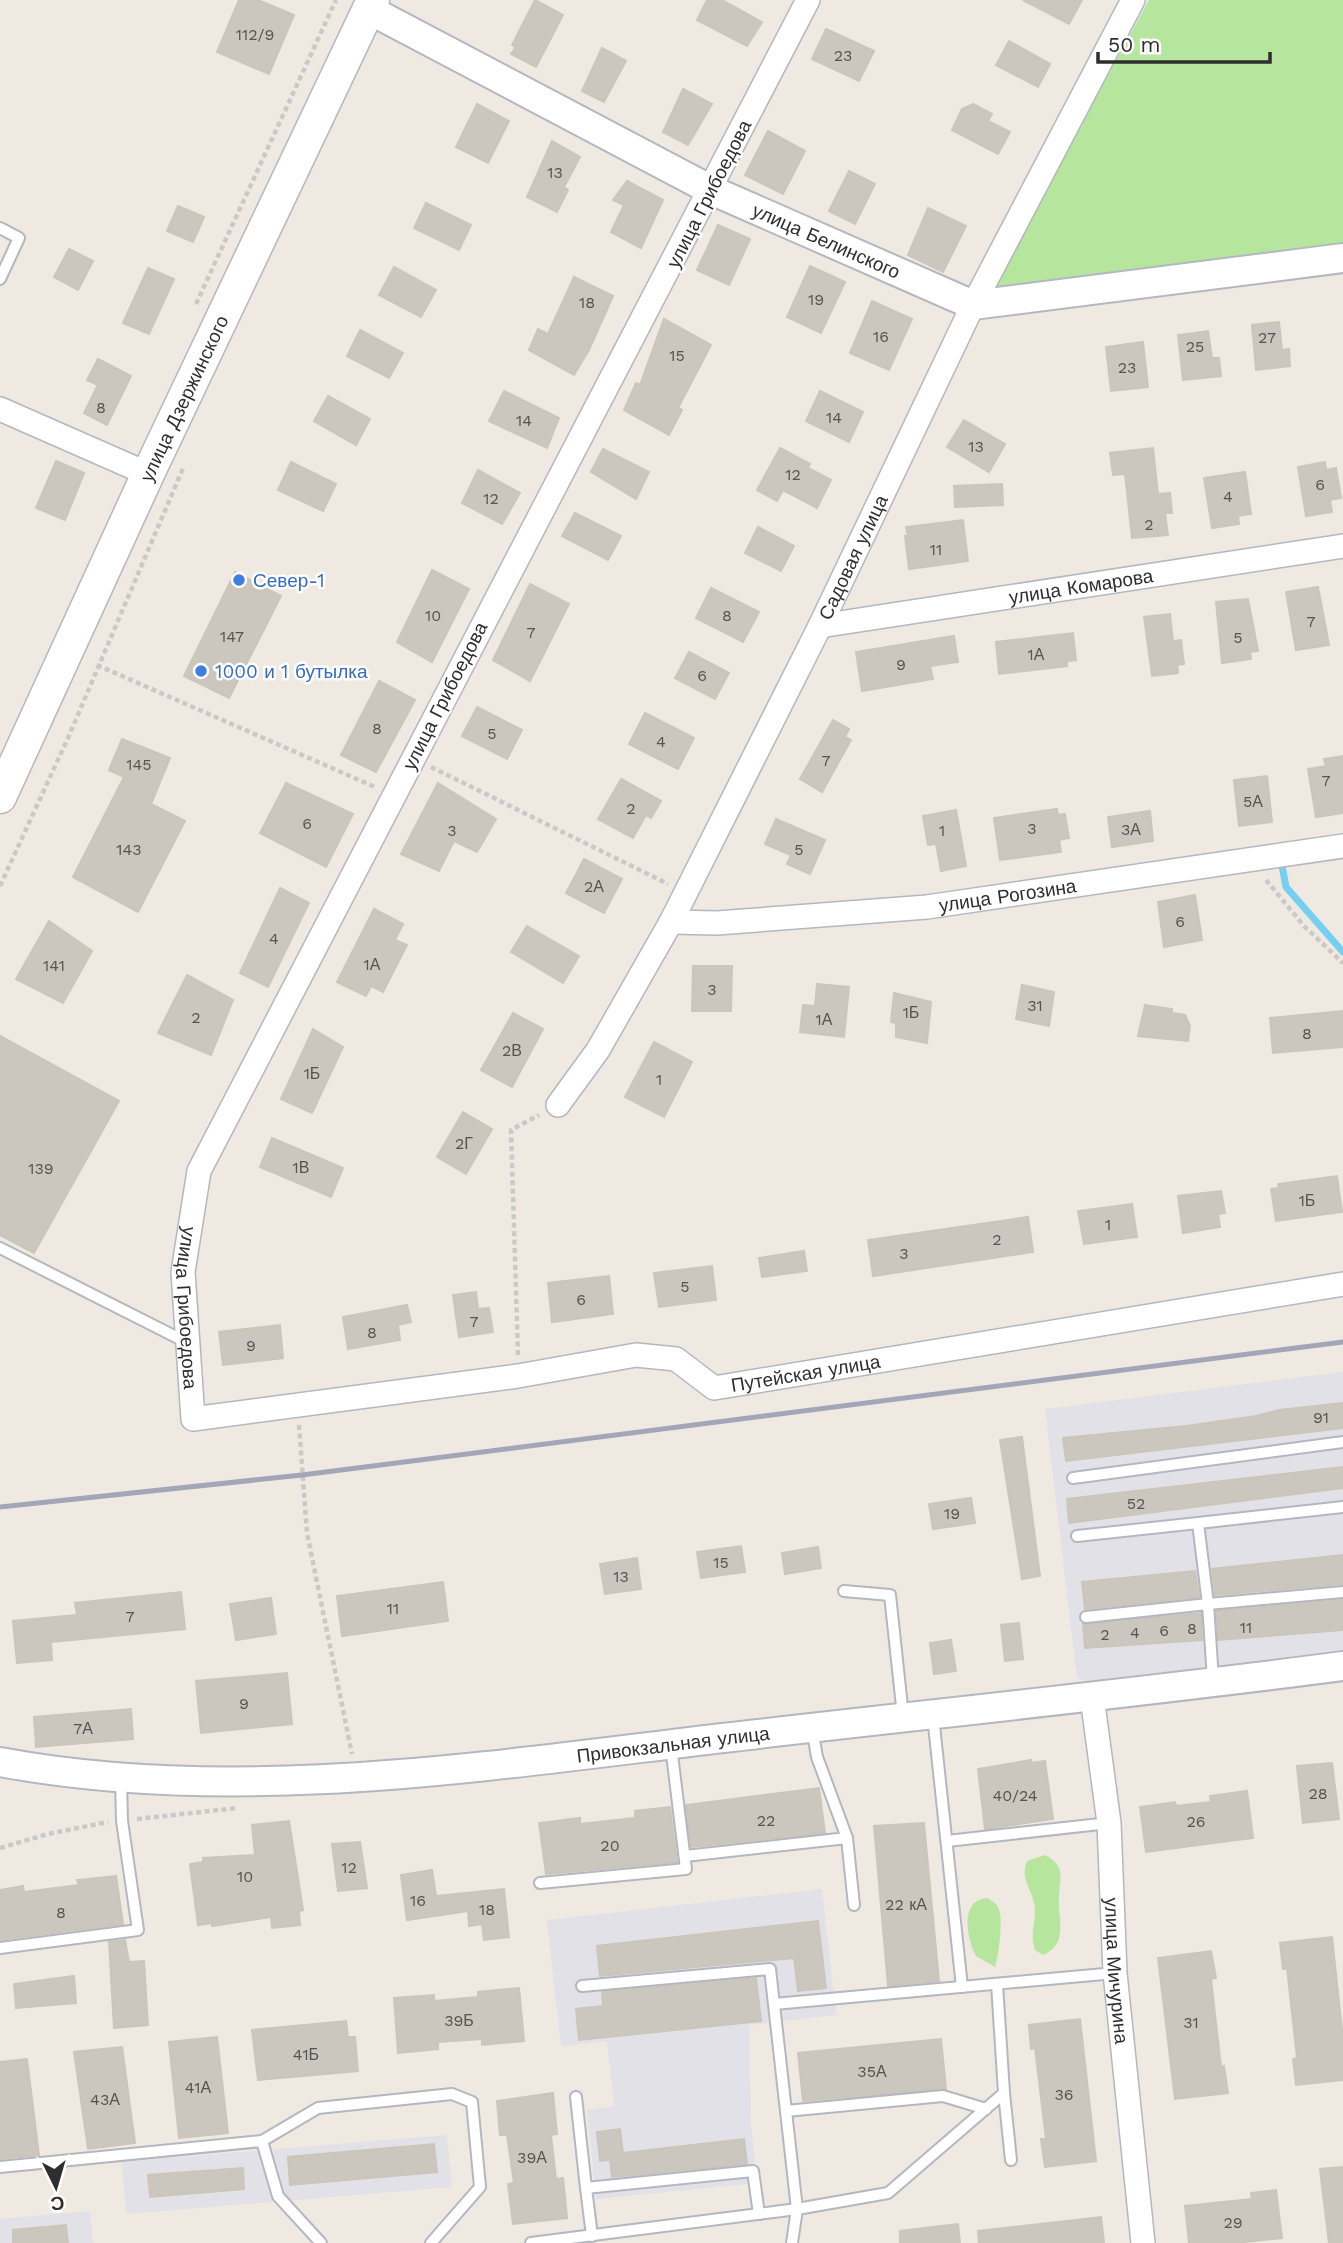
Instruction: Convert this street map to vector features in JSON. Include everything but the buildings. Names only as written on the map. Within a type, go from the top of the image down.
[{"type":"main road","name":"улица Дзержинского","points":[[0,797],[364,3]]},
{"type":"street","name":"улица Грибоедова","points":[[193,1419],[183,1272],[199,1171],[808,0]]},
{"type":"street","name":"Садовая улица","points":[[558,1104],[598,1050],[671,922],[684,891],[820,626],[973,305],[1133,0]]},
{"type":"street","name":"улица Белинского","points":[[364,3],[711,190],[973,305]]},
{"type":"street","points":[[973,305],[1343,258]]},
{"type":"street","points":[[0,409],[148,474]]},
{"type":"street","name":"улица Комарова","points":[[820,626],[1343,546]]},
{"type":"street","name":"улица Рогозина","points":[[671,922],[717,923],[927,907],[1343,846]]},
{"type":"street","name":"Путейская улица","points":[[193,1419],[518,1376],[636,1355],[676,1359],[713,1388],[1343,1284]]},
{"type":"street","name":"Привокзальная улица","points":[[0,1762],[121,1779],[357,1779],[933,1716],[1343,1666]]},
{"type":"street","name":"улица Мичурина","points":[[1093,1697],[1109,1823],[1115,1973],[1143,2243]]},
{"type":"lane","points":[[0,228],[19,238],[0,279]]},
{"type":"lane","points":[[0,1248],[188,1343]]},
{"type":"lane","points":[[1073,1478],[1343,1442]]},
{"type":"lane","points":[[1077,1536],[1343,1507]]},
{"type":"lane","points":[[1198,1524],[1208,1604],[1213,1683]]},
{"type":"lane","points":[[844,1591],[890,1595],[903,1719]]},
{"type":"lane","points":[[1086,1617],[1343,1592]]},
{"type":"lane","points":[[933,1716],[961,1987]]},
{"type":"lane","points":[[812,1728],[817,1757],[847,1838],[854,1905]]},
{"type":"lane","points":[[540,1883],[686,1869],[671,1744]]},
{"type":"lane","points":[[0,1948],[138,1930],[122,1821],[121,1779]]},
{"type":"lane","points":[[947,1841],[1109,1823]]},
{"type":"lane","points":[[685,1856],[847,1838]]},
{"type":"lane","points":[[582,1986],[770,1969],[797,2209],[792,2243]]},
{"type":"lane","points":[[774,2004],[1115,1973]]},
{"type":"lane","points":[[997,1984],[1011,2160]]},
{"type":"lane","points":[[531,2243],[797,2209],[888,2193],[1004,2093]]},
{"type":"lane","points":[[0,2167],[262,2141],[318,2108],[452,2094],[472,2102],[480,2187],[431,2243]]},
{"type":"lane","points":[[786,2111],[943,2096],[986,2109]]},
{"type":"lane","points":[[576,2097],[592,2236]]},
{"type":"lane","points":[[262,2141],[278,2196],[321,2243]]},
{"type":"lane","points":[[586,2188],[753,2171],[759,2214]]},
{"type":"path","points":[[0,886],[185,464]]},
{"type":"path","points":[[97,665],[395,796]]},
{"type":"path","points":[[412,758],[684,891]]},
{"type":"path","points":[[1252,859],[1256,872],[1272,886],[1304,926],[1343,963]]},
{"type":"path","points":[[518,1376],[511,1130],[558,1104]]},
{"type":"path","points":[[299,1406],[307,1533],[357,1779]]},
{"type":"shaded area","points":[[1343,1372],[1343,1654],[1095,1685],[1077,1678],[1045,1409]]},
{"type":"shaded area","points":[[822,1889],[836,2015],[749,2025],[751,2124],[757,2183],[596,2199],[587,2110],[614,2106],[607,2041],[561,2046],[547,1920]]},
{"type":"shaded area","points":[[447,2135],[452,2187],[126,2214],[122,2162]]},
{"type":"shaded area","points":[[90,2211],[93,2243],[0,2243],[0,2219]]},
{"type":"green space","points":[[1149,0],[1343,0],[1343,248],[988,295]]},
{"type":"green space","points":[[1045,1855],[1056,1863],[1060,1872],[1060,1930],[1057,1944],[1043,1955],[1035,1950],[1034,1903],[1026,1881],[1025,1868],[1027,1861]]},
{"type":"green space","points":[[987,1898],[994,1902],[1000,1915],[1000,1938],[995,1967],[976,1956],[968,1930],[972,1905]]},
{"type":"waterway","points":[[1281,860],[1286,887],[1343,952]]},
{"type":"railway","points":[[0,1507],[302,1475],[1343,1342]]},
{"type":"place","name":"Север-1","points":[[239,580]]},
{"type":"place","name":"1000 и 1 бутылка","points":[[201,671]]}]
